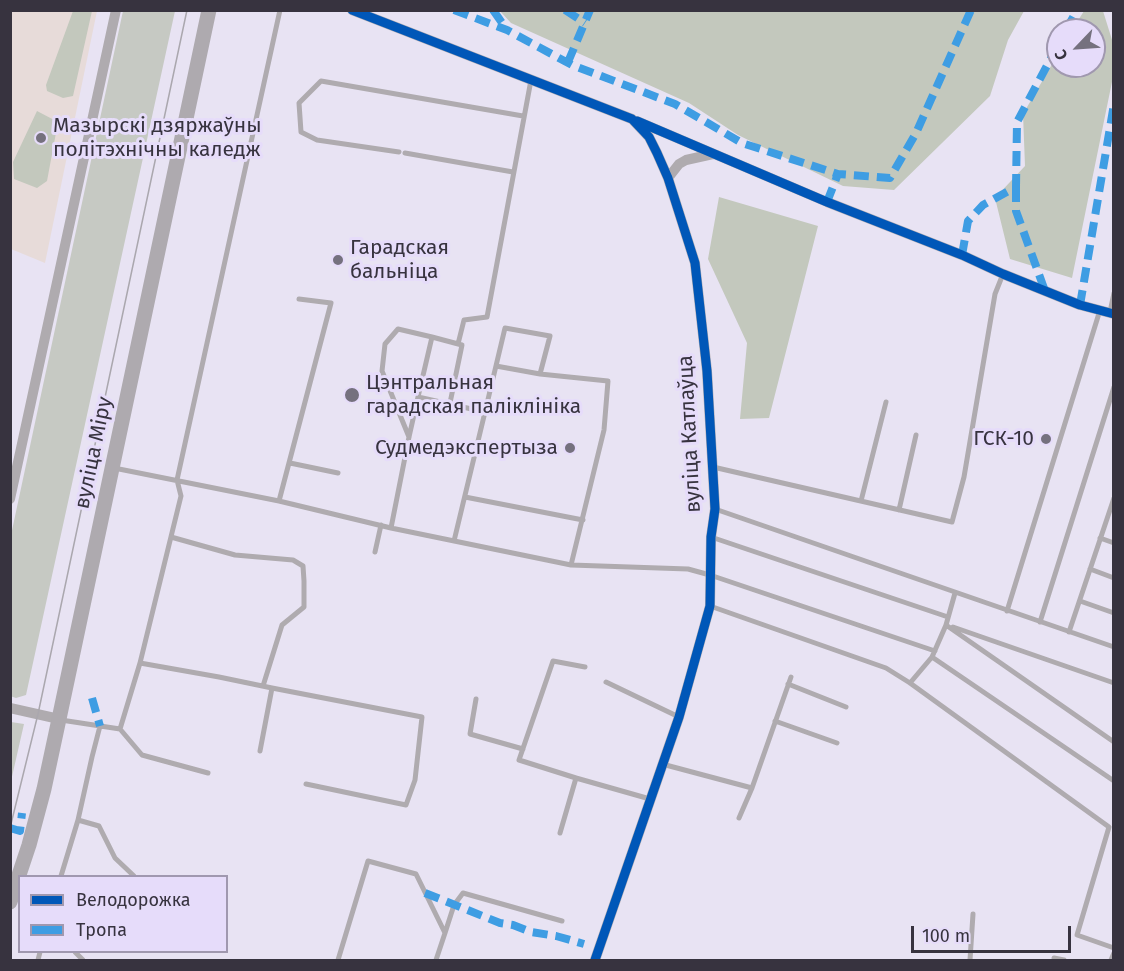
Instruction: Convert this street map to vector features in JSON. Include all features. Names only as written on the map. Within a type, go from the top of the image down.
[{"type":"main road","name":"вуліца Міру","points":[[19,875],[44,789],[209,10]]},
{"type":"main road","name":"вуліца Міру","points":[[10,902],[18,878]]},
{"type":"street","points":[[10,499],[14,466],[116,10]]},
{"type":"street","name":"вуліца Катлаўца","points":[[352,10],[632,119],[827,202],[962,255],[1080,305],[1108,312]]},
{"type":"street","name":"вуліца Катлаўца","points":[[595,960],[679,717],[710,606],[711,537],[715,509],[707,371],[694,263],[668,178],[649,137],[632,119]]},
{"type":"street","points":[[668,178],[678,164],[714,154]]},
{"type":"street","points":[[10,708],[59,719]]},
{"type":"lane","points":[[120,729],[140,663],[181,496],[177,480],[280,10]]},
{"type":"lane","points":[[458,344],[464,320],[487,317],[531,80]]},
{"type":"lane","points":[[513,172],[402,152],[317,140],[301,132],[299,103],[321,81],[523,116]]},
{"type":"lane","points":[[711,467],[952,522],[964,477],[995,294],[1003,274]]},
{"type":"lane","points":[[1007,611],[1113,293]]},
{"type":"lane","points":[[279,501],[331,303],[299,299]]},
{"type":"lane","points":[[454,541],[505,328],[550,336],[540,374]]},
{"type":"lane","points":[[410,437],[382,371],[385,344],[398,329],[462,345],[450,404]]},
{"type":"lane","points":[[391,528],[417,397],[432,337]]},
{"type":"lane","points":[[496,366],[540,374],[608,381],[604,430],[571,565]]},
{"type":"lane","points":[[1041,622],[1113,387]]},
{"type":"lane","points":[[417,397],[485,412]]},
{"type":"lane","points":[[861,501],[886,402]]},
{"type":"lane","points":[[899,510],[916,435]]},
{"type":"lane","points":[[290,464],[338,472]]},
{"type":"lane","points":[[112,468],[279,501],[391,528],[571,565],[688,569],[710,575],[934,654],[1113,780]]},
{"type":"lane","points":[[465,497],[583,520]]},
{"type":"lane","points":[[1069,632],[1112,508],[1113,498]]},
{"type":"lane","points":[[715,509],[1113,647]]},
{"type":"lane","points":[[375,552],[381,525]]},
{"type":"lane","points":[[171,537],[236,555],[293,560],[303,566],[304,607],[282,625],[263,686]]},
{"type":"lane","points":[[711,537],[948,617]]},
{"type":"lane","points":[[1100,538],[1113,543]]},
{"type":"lane","points":[[1090,568],[1113,578]]},
{"type":"lane","points":[[910,682],[934,654],[946,625],[955,593]]},
{"type":"lane","points":[[1080,601],[1113,613]]},
{"type":"lane","points":[[710,606],[886,668],[910,682],[1111,826],[1077,935],[1113,948]]},
{"type":"lane","points":[[946,625],[1113,683]]},
{"type":"lane","points":[[946,625],[1113,742]]},
{"type":"lane","points":[[585,667],[553,661],[519,760],[650,799]]},
{"type":"lane","points":[[140,663],[219,676],[422,717],[415,780],[406,805],[306,784]]},
{"type":"lane","points":[[740,818],[791,677]]},
{"type":"lane","points":[[606,682],[679,717]]},
{"type":"lane","points":[[788,684],[846,707]]},
{"type":"lane","points":[[260,751],[272,688]]},
{"type":"lane","points":[[476,699],[470,734],[523,749]]},
{"type":"lane","points":[[59,719],[120,729],[142,755],[208,773]]},
{"type":"lane","points":[[775,721],[837,743]]},
{"type":"lane","points":[[61,875],[78,820],[100,726]]},
{"type":"lane","points":[[662,764],[752,789]]},
{"type":"lane","points":[[560,833],[576,778]]},
{"type":"lane","points":[[78,820],[99,826],[116,858],[133,875]]},
{"type":"lane","points":[[338,960],[368,861],[416,874],[445,933]]},
{"type":"lane","points":[[436,960],[454,905],[463,893],[562,921]]},
{"type":"lane","points":[[970,960],[973,914]]},
{"type":"lane","points":[[1111,960],[1113,953]]},
{"type":"lane","points":[[1054,958],[1064,960]]},
{"type":"shaded area","name":"Мазырскі дзяржаўны політэхнічны каледж","points":[[10,11],[97,11],[45,263],[11,249]]},
{"type":"shaded area","points":[[73,11],[92,11],[73,96],[63,98],[47,91],[46,85]]},
{"type":"shaded area","points":[[123,11],[175,11],[26,695],[16,698],[10,696],[11,535]]},
{"type":"shaded area","points":[[500,11],[1024,11],[1008,40],[990,96],[894,190],[843,186],[738,135],[689,103],[511,23]]},
{"type":"shaded area","points":[[1084,11],[1103,11],[1105,18],[1080,18]]},
{"type":"shaded area","points":[[1106,21],[1113,43],[1114,72],[1072,278],[1010,259],[995,198],[1025,166],[1023,114],[1046,75],[1046,78],[1106,78]]},
{"type":"shaded area","points":[[37,111],[58,122],[47,181],[37,188],[14,179],[13,162]]},
{"type":"shaded area","points":[[719,197],[818,226],[769,418],[740,419],[747,343],[708,259]]},
{"type":"shaded area","points":[[10,722],[24,724],[11,781]]},
{"type":"tram line","points":[[10,828],[38,714],[187,10]]},
{"type":"marked path","points":[[454,10],[507,30],[572,65],[675,104],[742,143],[838,174]]},
{"type":"marked path","points":[[493,10],[507,30]]},
{"type":"marked path","points":[[565,10],[585,23]]},
{"type":"marked path","points":[[568,62],[590,10]]},
{"type":"marked path","points":[[827,202],[838,174],[890,178],[916,133],[971,10]]},
{"type":"marked path","points":[[1073,18],[1077,10]]},
{"type":"marked path","points":[[962,255],[968,221],[983,205],[1016,187],[1017,122],[1046,68]]},
{"type":"marked path","points":[[1080,305],[1114,104]]},
{"type":"marked path","points":[[1016,187],[1016,211],[1045,291]]},
{"type":"marked path","points":[[92,698],[100,726]]},
{"type":"marked path","points":[[10,828],[20,831],[22,813]]},
{"type":"marked path","points":[[425,893],[500,923],[584,944]]},
{"type":"cycle path","points":[[352,10],[632,119],[649,137],[668,178],[695,263],[707,371],[715,509],[711,537],[710,606],[679,717],[595,960]]},
{"type":"cycle path","points":[[637,121],[1003,274],[1080,305],[1114,314]]},
{"type":"place","name":"Мазырскі дзяржаўны політэхнічны каледж","points":[[41,138]]},
{"type":"place","name":"Гарадская бальніца","points":[[338,260]]},
{"type":"place","name":"Цэнтральная гарадская паліклініка","points":[[352,395]]},
{"type":"place","name":"ГСК-10","points":[[1046,439]]},
{"type":"place","name":"Судмедэкспертыза","points":[[570,448]]}]
